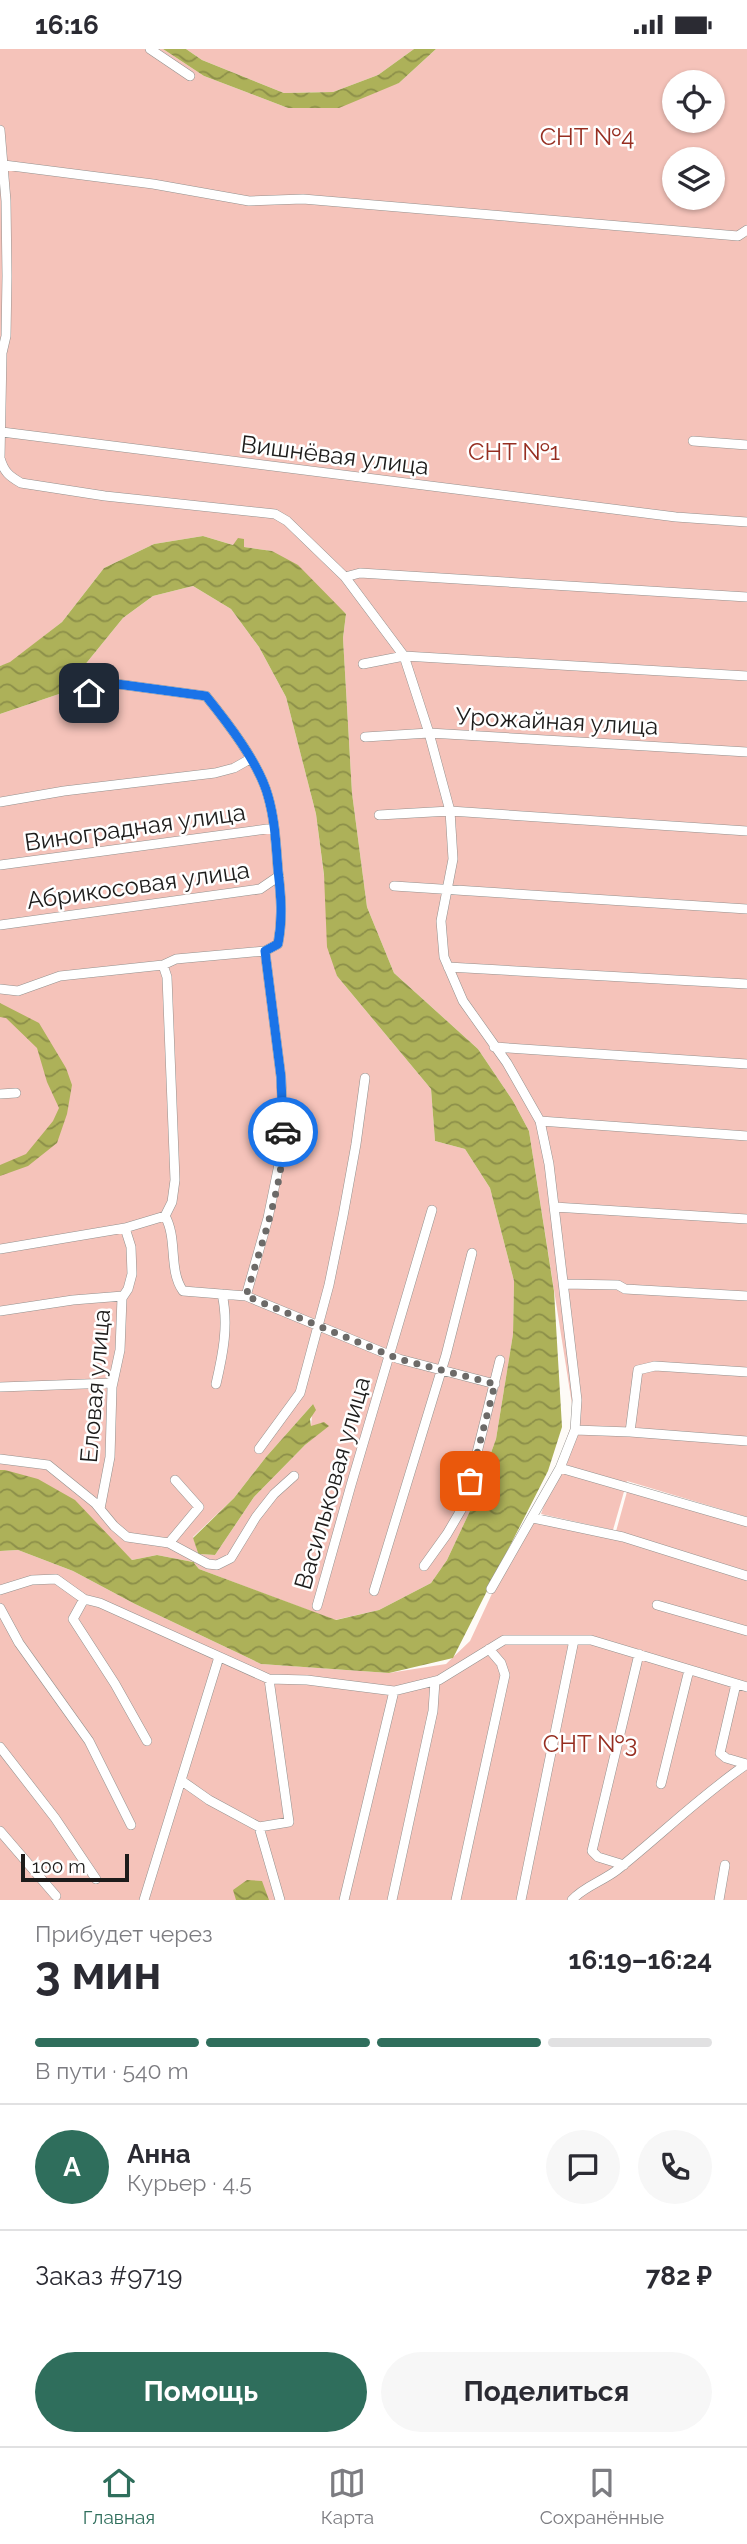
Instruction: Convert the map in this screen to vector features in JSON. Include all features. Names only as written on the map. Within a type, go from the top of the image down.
[{"type":"street","points":[[150,49],[190,76]]},
{"type":"street","points":[[0,130],[4,165],[6,276],[1,469],[9,477],[21,482],[54,489],[275,514],[287,521],[345,577],[404,656],[450,811],[453,859],[441,921],[444,957],[463,1001],[507,1063],[540,1121],[554,1207],[577,1400],[575,1430],[560,1468],[491,1589]]},
{"type":"street","points":[[4,165],[153,184],[249,201],[303,199],[738,236],[747,230]]},
{"type":"street","name":"Вишнёвая улица","points":[[2,432],[676,517],[747,522]]},
{"type":"street","points":[[693,441],[747,445]]},
{"type":"street","points":[[345,577],[360,573],[747,597]]},
{"type":"street","points":[[363,664],[404,656],[747,676]]},
{"type":"street","points":[[0,989],[18,991],[36,983],[81,973],[265,951],[278,944],[283,920],[268,793],[226,721],[206,696],[117,684],[109,693],[69,693]]},
{"type":"street","name":"Урожайная улица","points":[[365,737],[429,733],[747,752]]},
{"type":"street","points":[[0,802],[64,790],[215,773],[234,768],[250,759]]},
{"type":"street","points":[[379,815],[450,811],[747,831]]},
{"type":"street","name":"Виноградная улица","points":[[0,865],[274,828]]},
{"type":"street","name":"Абрикосовая улица","points":[[0,925],[260,889],[279,876]]},
{"type":"street","points":[[394,886],[747,909]]},
{"type":"street","points":[[246,1296],[268,1218],[284,1140],[281,1077],[265,951]]},
{"type":"street","points":[[163,965],[167,977],[175,1180],[172,1202],[166,1216],[173,1241],[178,1283],[183,1291],[246,1296],[390,1355],[495,1384]]},
{"type":"street","points":[[448,967],[747,984]]},
{"type":"street","points":[[494,1047],[747,1064]]},
{"type":"street","points":[[259,1449],[300,1393],[345,1204],[365,1078]]},
{"type":"street","points":[[0,1094],[16,1093]]},
{"type":"street","points":[[540,1121],[747,1136]]},
{"type":"street","points":[[554,1207],[747,1219]]},
{"type":"street","name":"Васильковая улица","points":[[317,1606],[432,1210]]},
{"type":"street","points":[[0,1249],[125,1228],[166,1216]]},
{"type":"street","name":"Еловая улица","points":[[100,1509],[110,1457],[113,1383],[120,1350],[123,1296],[132,1274],[131,1247],[125,1228]]},
{"type":"street","points":[[374,1591],[442,1370],[472,1254]]},
{"type":"street","points":[[564,1284],[618,1285],[625,1289],[747,1296]]},
{"type":"street","points":[[216,1384],[225,1332],[222,1294]]},
{"type":"street","points":[[0,1311],[123,1296]]},
{"type":"street","points":[[424,1566],[464,1505],[500,1360]]},
{"type":"street","points":[[630,1432],[638,1370],[655,1366],[747,1372]]},
{"type":"street","points":[[0,1387],[113,1383]]},
{"type":"street","points":[[575,1430],[747,1441]]},
{"type":"street","points":[[0,1459],[48,1465],[100,1509],[127,1537],[169,1543],[208,1564],[217,1565],[230,1558],[274,1494],[295,1475]]},
{"type":"street","points":[[560,1468],[747,1521]]},
{"type":"street","points":[[169,1543],[199,1507],[175,1480]]},
{"type":"street","points":[[533,1518],[623,1537],[747,1576]]},
{"type":"street","points":[[0,1590],[32,1580],[56,1579],[84,1599],[100,1603],[269,1679],[307,1680],[394,1691],[435,1681],[504,1640],[591,1640],[747,1687]]},
{"type":"street","points":[[84,1599],[73,1619],[115,1684],[147,1741]]},
{"type":"street","points":[[657,1605],[747,1631]]},
{"type":"street","points":[[0,1608],[19,1643],[89,1741],[131,1825]]},
{"type":"street","points":[[522,1900],[573,1640]]},
{"type":"street","points":[[456,1900],[505,1675],[501,1663],[489,1649]]},
{"type":"street","points":[[624,1864],[598,1857],[592,1851],[639,1654]]},
{"type":"street","points":[[144,1900],[219,1657]]},
{"type":"street","points":[[660,1784],[689,1669]]},
{"type":"street","points":[[182,1781],[209,1800],[259,1828],[289,1822],[269,1679]]},
{"type":"street","points":[[392,1900],[433,1710],[435,1681]]},
{"type":"street","points":[[736,1684],[719,1752],[726,1758],[747,1764]]},
{"type":"street","points":[[344,1900],[394,1691]]},
{"type":"street","points":[[0,1747],[55,1818],[96,1879]]},
{"type":"street","points":[[572,1900],[576,1895],[603,1881],[680,1814],[747,1764]]},
{"type":"street","points":[[259,1828],[280,1900]]},
{"type":"street","points":[[0,1831],[56,1896]]},
{"type":"street","points":[[719,1900],[725,1865]]},
{"type":"green space","name":"СНТ №1","points":[[0,49],[163,49],[204,76],[288,108],[399,83],[436,49],[747,49],[747,1517],[627,1481],[613,1530],[541,1514],[574,1417],[529,1131],[513,1101],[478,1049],[394,973],[367,907],[352,793],[343,638],[346,614],[272,551],[243,547],[244,539],[233,545],[203,536],[154,544],[104,568],[62,622],[10,663],[0,666]]},
{"type":"green space","points":[[186,49],[414,49],[378,75],[333,92],[284,93],[202,60]]},
{"type":"green space","points":[[193,586],[231,609],[259,647],[286,697],[316,814],[337,976],[431,1089],[435,1141],[465,1149],[490,1188],[514,1281],[513,1334],[496,1439],[469,1513],[447,1560],[431,1583],[379,1610],[335,1620],[199,1569],[194,1563],[199,1554],[215,1555],[254,1497],[305,1445],[328,1426],[311,1426],[313,1404],[234,1498],[193,1537],[198,1553],[193,1562],[157,1555],[132,1560],[105,1534],[5,1470],[0,1470],[0,714],[62,693],[123,618],[153,596]]},
{"type":"green space","name":"СНТ №3","points":[[628,1488],[747,1523],[747,1900],[0,1900],[0,1551],[18,1550],[73,1571],[261,1664],[389,1673],[446,1664],[470,1641],[527,1518],[615,1535]]},
{"type":"water","points":[[163,49],[186,49],[202,60],[284,93],[333,92],[378,75],[414,49],[436,49],[399,83],[339,108],[288,108],[204,76]]},
{"type":"water","points":[[203,536],[233,545],[238,538],[244,539],[244,547],[272,551],[298,565],[346,614],[343,638],[352,793],[367,907],[394,973],[478,1049],[513,1101],[529,1131],[554,1291],[562,1427],[548,1471],[453,1658],[389,1673],[261,1664],[73,1571],[18,1550],[0,1551],[0,1470],[5,1470],[38,1479],[75,1500],[132,1560],[157,1555],[193,1562],[198,1553],[193,1538],[234,1498],[313,1404],[316,1410],[310,1419],[311,1426],[324,1422],[329,1426],[305,1445],[254,1497],[215,1555],[199,1554],[194,1563],[199,1569],[336,1620],[379,1610],[431,1583],[447,1560],[469,1513],[496,1439],[513,1334],[514,1281],[490,1188],[465,1149],[435,1141],[431,1089],[337,976],[327,947],[324,875],[316,814],[286,697],[259,647],[231,609],[193,586],[153,596],[123,618],[62,693],[0,714],[0,666],[10,662],[62,622],[104,568],[154,544]]},
{"type":"water","points":[[0,1003],[39,1023],[66,1068],[72,1085],[67,1114],[57,1143],[28,1166],[0,1176],[0,1165],[26,1154],[53,1121],[59,1108],[47,1082],[37,1048],[6,1018],[0,1017]]},
{"type":"water","points":[[247,1880],[262,1881],[269,1900],[236,1900],[233,1890]]},
{"type":"way so far","points":[[283,1132],[282,1159],[246,1296],[399,1359],[495,1384],[470,1481]]},
{"type":"route","points":[[89,693],[109,693],[117,684],[206,696],[226,721],[268,793],[283,920],[278,944],[265,951],[281,1077],[283,1132]]},
{"type":"park label","name":"СНТ №4","points":[[587,136]]}]
